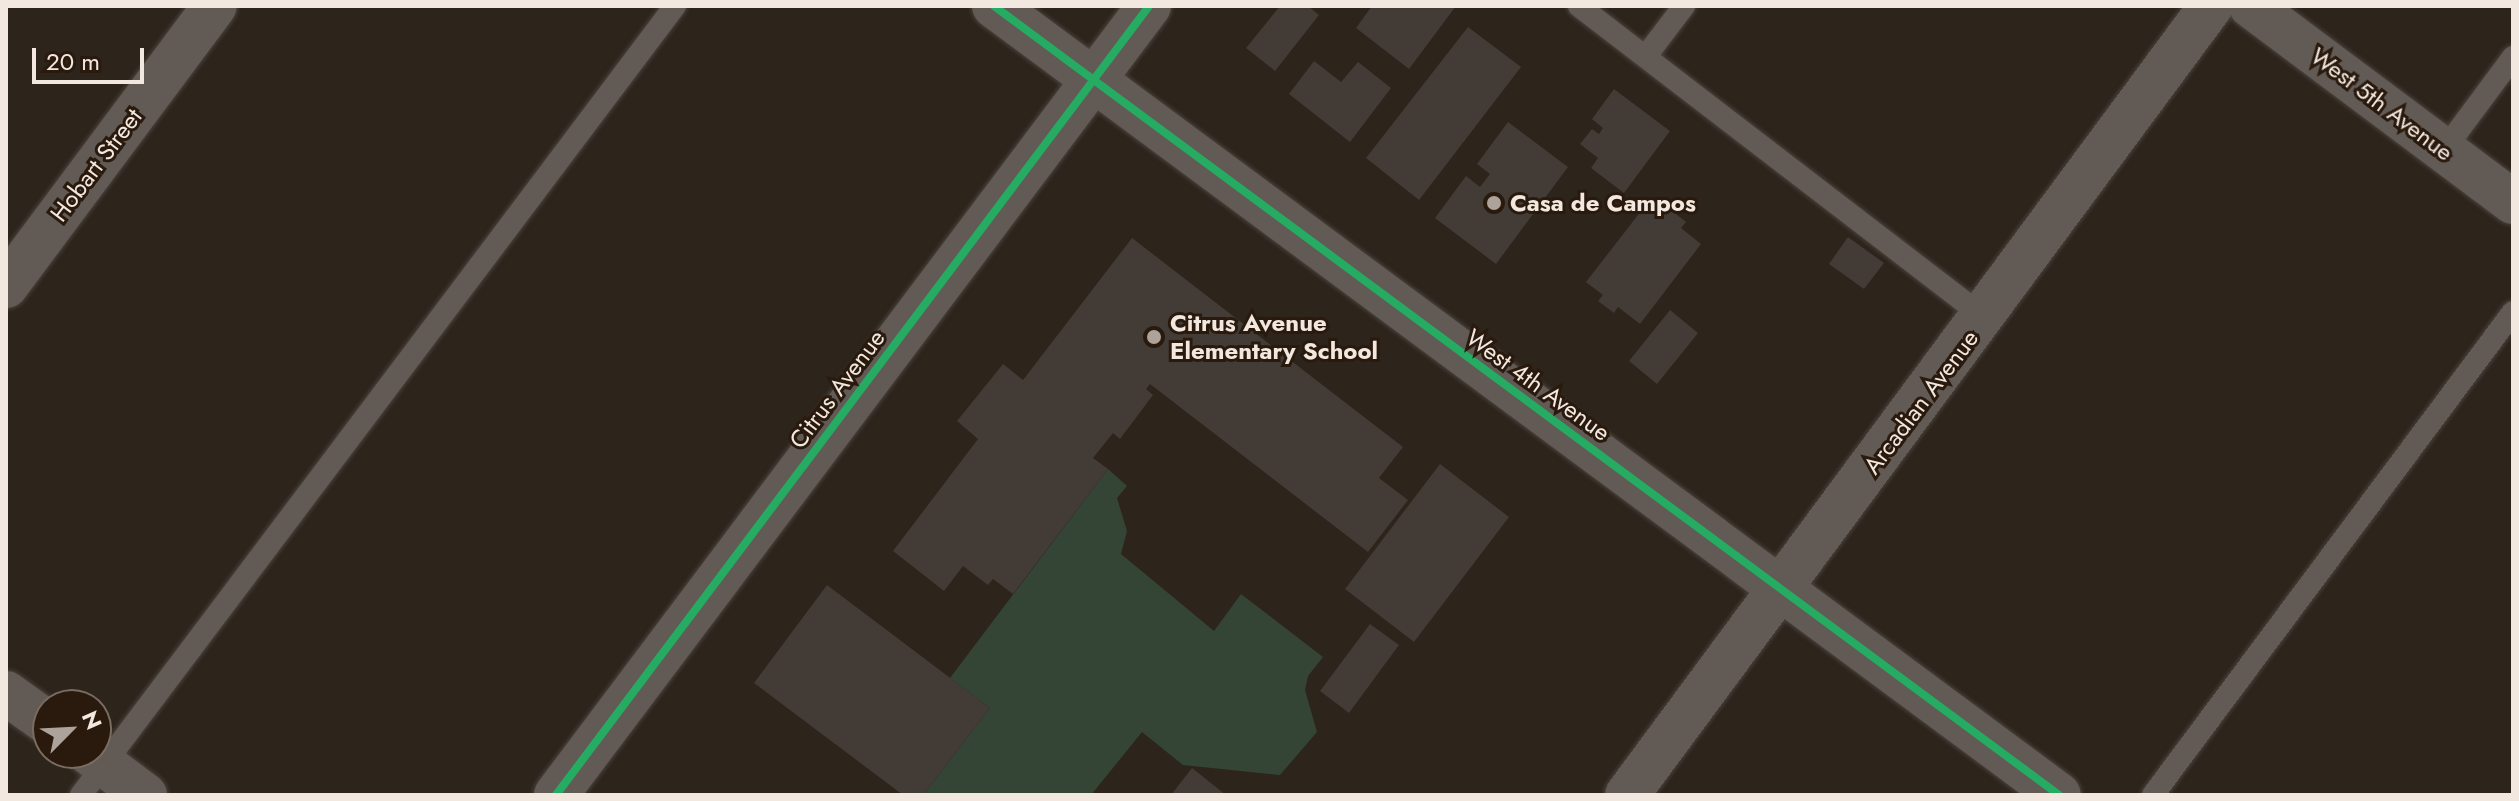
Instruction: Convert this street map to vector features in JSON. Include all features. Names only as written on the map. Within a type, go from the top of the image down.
[{"type":"street","name":"Hobart Street","points":[[6,286],[215,6]]},
{"type":"street","name":"West 4th Avenue","points":[[994,6],[2059,795]]},
{"type":"street","name":"Citrus Avenue","points":[[556,795],[1149,6]]},
{"type":"street","name":"Arcadian Avenue","points":[[1627,795],[1984,317],[2211,6]]},
{"type":"street","name":"West 5th Avenue","points":[[2251,6],[2513,202]]},
{"type":"street","points":[[6,693],[32,712]]},
{"type":"street","points":[[91,771],[145,795]]},
{"type":"lane","points":[[91,771],[675,6]]},
{"type":"lane","points":[[1579,6],[1984,317]]},
{"type":"lane","points":[[1646,56],[1684,6]]},
{"type":"lane","points":[[2444,150],[2513,57]]},
{"type":"lane","points":[[2153,795],[2513,312]]},
{"type":"green space","points":[[1108,469],[1127,486],[1117,498],[1127,531],[1121,554],[1214,631],[1241,594],[1323,657],[1308,676],[1305,690],[1317,732],[1280,775],[1183,765],[1142,732],[1091,795],[923,795],[990,708],[950,678]]},
{"type":"building","points":[[1280,6],[1308,6],[1319,15],[1275,71],[1246,48]]},
{"type":"building","points":[[1372,6],[1456,6],[1409,69],[1356,28]]},
{"type":"building","points":[[1468,27],[1521,67],[1419,200],[1366,158]]},
{"type":"building","points":[[1314,61],[1341,82],[1358,62],[1391,88],[1350,142],[1289,94]]},
{"type":"building","points":[[1614,89],[1670,131],[1624,193],[1591,168],[1598,158],[1580,144],[1592,129],[1599,134],[1603,128],[1592,119]]},
{"type":"building","name":"Casa de Campos","points":[[1508,122],[1568,167],[1496,264],[1435,218],[1466,176],[1480,187],[1490,174],[1477,164]]},
{"type":"building","points":[[1648,202],[1663,213],[1667,207],[1686,222],[1681,228],[1701,244],[1640,324],[1618,307],[1614,313],[1598,301],[1603,295],[1586,282]]},
{"type":"building","points":[[1848,237],[1884,263],[1864,289],[1829,264]]},
{"type":"building","points":[[1132,238],[1403,447],[1379,478],[1408,500],[1368,552],[1150,384],[1146,389],[1153,395],[1120,439],[1113,433],[1093,458],[1108,469],[1013,594],[993,579],[988,585],[963,566],[944,591],[893,551],[978,439],[957,421],[1003,364],[1023,380]]},
{"type":"building","points":[[1670,310],[1698,333],[1657,384],[1629,361]]},
{"type":"building","points":[[1440,464],[1509,517],[1414,642],[1345,589]]},
{"type":"building","points":[[827,585],[990,708],[923,795],[903,795],[754,683]]},
{"type":"building","points":[[1370,624],[1399,645],[1349,713],[1320,691]]},
{"type":"building","points":[[1192,768],[1226,795],[1171,795]]},
{"type":"cycle path","points":[[994,6],[2059,795]]},
{"type":"cycle path","points":[[556,795],[1149,6]]},
{"type":"place","name":"Casa de Campos","points":[[1494,203]]},
{"type":"place","name":"Citrus Avenue Elementary School","points":[[1154,337]]}]
